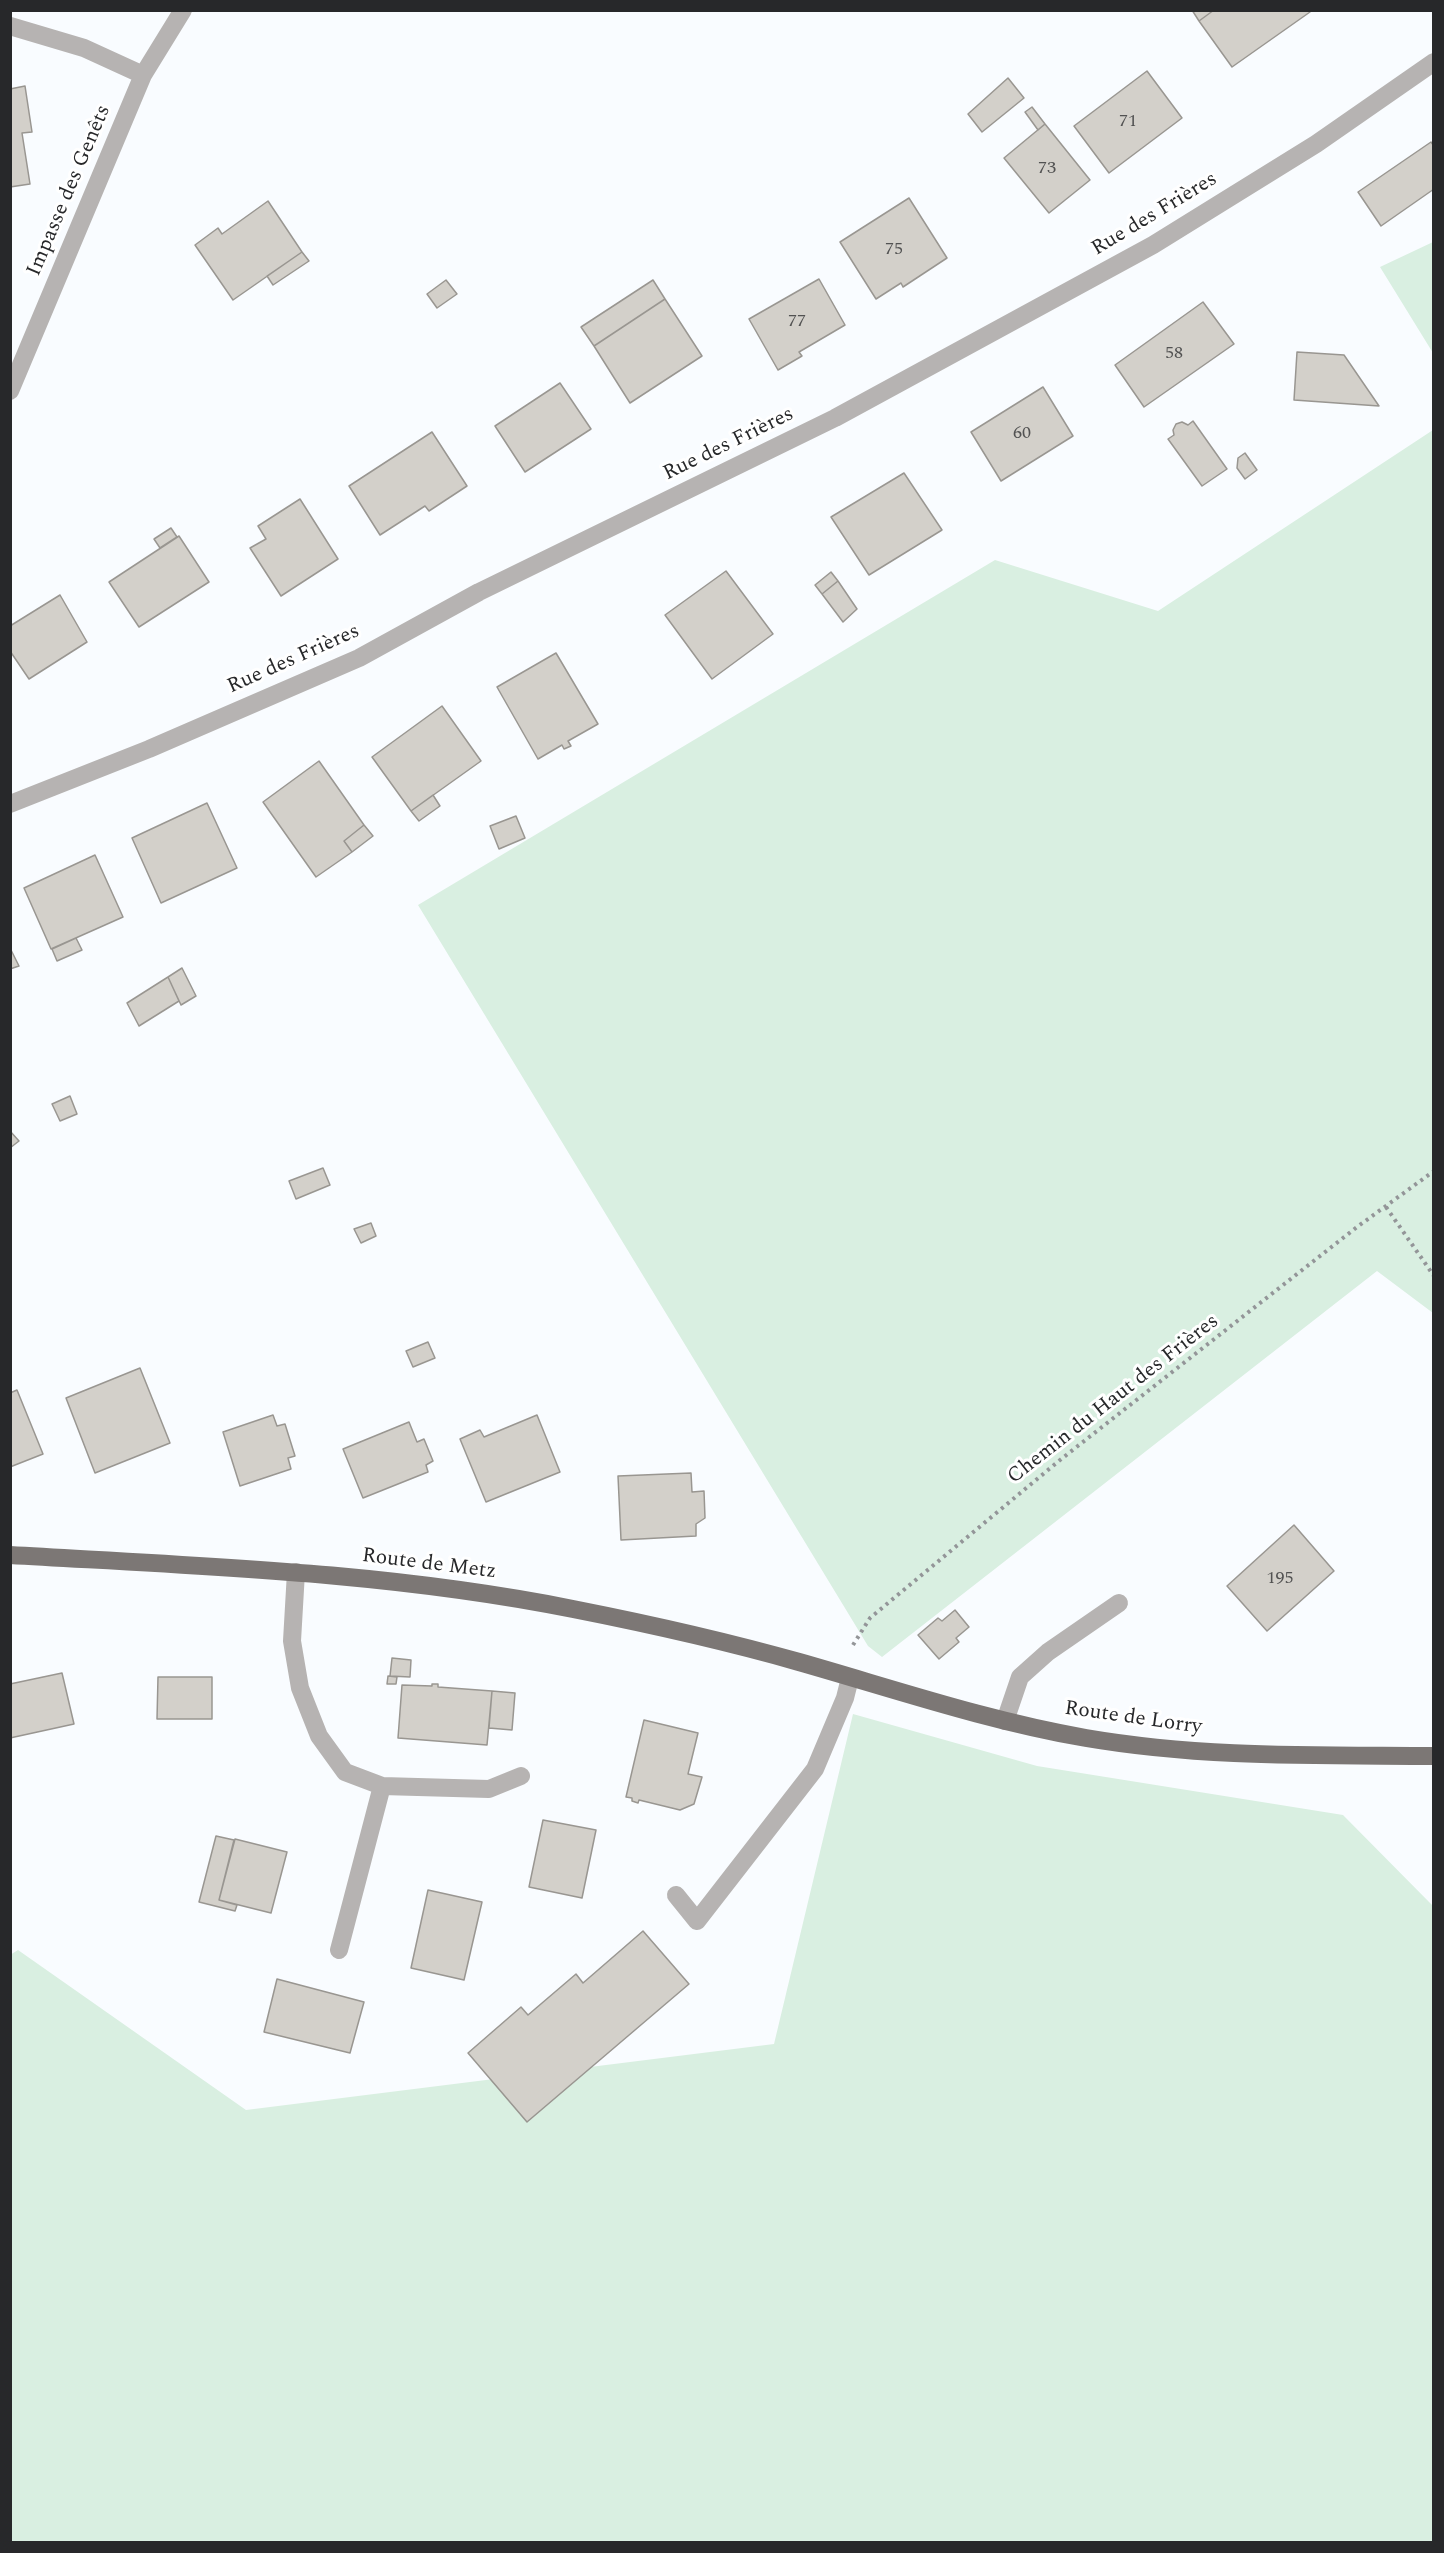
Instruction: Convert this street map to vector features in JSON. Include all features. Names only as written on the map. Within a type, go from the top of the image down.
[{"type":"main road","name":"Route de Metz","points":[[10,1555],[296,1572],[442,1587],[572,1609],[705,1638],[842,1676]]},
{"type":"main road","name":"Route de Lorry","points":[[842,1676],[1005,1721],[1086,1738],[1185,1752],[1289,1756],[1434,1756]]},
{"type":"street","name":"Impasse des Genêts","points":[[10,391],[143,75],[183,10]]},
{"type":"street","points":[[10,26],[84,48],[143,75]]},
{"type":"street","name":"Rue des Frières","points":[[10,804],[150,748],[359,658],[479,592],[835,418],[1153,245],[1316,144],[1434,62]]},
{"type":"street","points":[[296,1572],[292,1641],[300,1688],[319,1736],[345,1772],[381,1786],[489,1789],[521,1776]]},
{"type":"street","points":[[1005,1721],[1020,1677],[1048,1652],[1119,1603]]},
{"type":"street","points":[[676,1895],[697,1921],[814,1769],[829,1740],[845,1698],[842,1676]]},
{"type":"street","points":[[339,1950],[381,1786]]},
{"type":"path","name":"Chemin du Haut des Frières","points":[[842,1676],[870,1618],[1060,1460],[1357,1227],[1434,1171]]},
{"type":"path","points":[[1386,1207],[1434,1276]]},
{"type":"green space","points":[[1433,242],[1433,353],[1380,267]]},
{"type":"green space","points":[[1433,430],[1433,1313],[1377,1271],[882,1657],[868,1646],[418,905],[995,560],[1158,611]]},
{"type":"green space","points":[[853,1714],[1037,1766],[1343,1815],[1433,1906],[1433,2542],[11,2542],[10,1955],[18,1950],[246,2110],[774,2044]]},
{"type":"building","points":[[1192,10],[1214,10],[1199,21]]},
{"type":"building","points":[[1214,10],[1309,10],[1310,12],[1232,67],[1199,21]]},
{"type":"building","points":[[1147,71],[1182,118],[1109,173],[1074,126]]},
{"type":"building","points":[[1008,78],[1024,98],[982,132],[968,114]]},
{"type":"building","points":[[25,86],[32,132],[22,133],[30,184],[10,187],[10,89]]},
{"type":"building","points":[[1032,107],[1045,124],[1038,130],[1025,112]]},
{"type":"building","points":[[1045,124],[1090,180],[1049,213],[1004,158]]},
{"type":"building","points":[[1431,142],[1434,146],[1434,189],[1381,226],[1358,192]]},
{"type":"building","points":[[909,198],[947,258],[903,287],[901,283],[876,299],[840,242]]},
{"type":"building","points":[[268,201],[302,252],[233,300],[195,245],[218,228],[222,234]]},
{"type":"building","points":[[302,252],[309,261],[273,285],[267,276]]},
{"type":"building","points":[[819,279],[845,325],[799,352],[802,356],[778,370],[749,319]]},
{"type":"building","points":[[446,280],[457,294],[437,308],[427,294]]},
{"type":"building","points":[[653,280],[665,299],[594,346],[581,327]]},
{"type":"building","points":[[665,299],[702,356],[630,403],[594,346]]},
{"type":"building","points":[[1203,302],[1234,344],[1144,407],[1115,365]]},
{"type":"building","points":[[1297,352],[1344,355],[1379,406],[1294,400]]},
{"type":"building","points":[[560,383],[591,429],[525,472],[495,426]]},
{"type":"building","points":[[1043,387],[1073,436],[1001,481],[971,432]]},
{"type":"building","points":[[1193,421],[1227,469],[1202,486],[1168,439],[1174,435],[1173,430],[1176,424],[1182,422],[1188,425]]},
{"type":"building","points":[[432,432],[467,486],[429,511],[425,506],[380,535],[349,486]]},
{"type":"building","points":[[1245,453],[1257,470],[1245,479],[1237,468],[1238,458]]},
{"type":"building","points":[[904,473],[942,530],[869,575],[831,517]]},
{"type":"building","points":[[300,499],[338,559],[281,596],[250,548],[266,539],[258,526]]},
{"type":"building","points":[[171,528],[177,537],[160,548],[154,539]]},
{"type":"building","points":[[179,536],[209,582],[139,627],[109,582]]},
{"type":"building","points":[[726,571],[773,634],[712,679],[665,615]]},
{"type":"building","points":[[831,572],[838,581],[822,594],[815,585]]},
{"type":"building","points":[[838,581],[857,609],[843,622],[822,594]]},
{"type":"building","points":[[60,595],[87,642],[29,679],[10,651],[10,626]]},
{"type":"building","points":[[556,653],[598,724],[568,741],[571,746],[564,749],[562,745],[538,759],[497,687]]},
{"type":"building","points":[[442,706],[481,761],[411,811],[372,757]]},
{"type":"building","points":[[319,761],[364,825],[344,841],[352,852],[316,877],[263,802]]},
{"type":"building","points":[[433,795],[440,806],[419,821],[411,811]]},
{"type":"building","points":[[207,803],[237,868],[161,903],[132,838]]},
{"type":"building","points":[[516,816],[525,838],[499,849],[490,826]]},
{"type":"building","points":[[364,825],[373,836],[352,852],[344,841]]},
{"type":"building","points":[[95,855],[123,917],[51,949],[24,888]]},
{"type":"building","points":[[76,938],[82,950],[57,961],[52,949]]},
{"type":"building","points":[[10,948],[19,966],[10,969]]},
{"type":"building","points":[[182,968],[196,996],[181,1005],[168,977]]},
{"type":"building","points":[[168,977],[179,1001],[139,1026],[127,1003]]},
{"type":"building","points":[[70,1096],[77,1114],[60,1121],[52,1104]]},
{"type":"building","points":[[10,1131],[19,1141],[10,1148]]},
{"type":"building","points":[[323,1168],[330,1185],[296,1199],[289,1181]]},
{"type":"building","points":[[371,1223],[376,1236],[361,1243],[354,1229]]},
{"type":"building","points":[[428,1342],[435,1358],[413,1367],[406,1351]]},
{"type":"building","points":[[140,1368],[170,1443],[95,1473],[66,1398]]},
{"type":"building","points":[[17,1390],[43,1454],[10,1467],[10,1393]]},
{"type":"building","points":[[273,1415],[277,1426],[285,1424],[295,1456],[288,1458],[291,1469],[240,1486],[223,1432]]},
{"type":"building","points":[[537,1415],[560,1472],[486,1502],[460,1439],[480,1430],[484,1437]]},
{"type":"building","points":[[409,1422],[417,1442],[424,1439],[433,1461],[426,1465],[428,1472],[363,1498],[343,1449]]},
{"type":"building","points":[[691,1473],[692,1492],[704,1491],[705,1518],[696,1524],[696,1536],[621,1540],[618,1476]]},
{"type":"building","points":[[1294,1525],[1334,1571],[1267,1631],[1227,1586]]},
{"type":"building","points":[[955,1610],[969,1627],[956,1638],[959,1642],[939,1659],[918,1635],[938,1618],[942,1621]]},
{"type":"building","points":[[392,1658],[411,1660],[410,1677],[390,1676]]},
{"type":"building","points":[[62,1673],[74,1724],[10,1738],[10,1684]]},
{"type":"building","points":[[388,1676],[397,1677],[396,1684],[387,1684]]},
{"type":"building","points":[[158,1677],[212,1677],[212,1719],[157,1719]]},
{"type":"building","points":[[432,1684],[438,1684],[438,1687],[492,1691],[487,1745],[398,1738],[402,1685],[432,1686]]},
{"type":"building","points":[[492,1691],[515,1693],[512,1730],[489,1728]]},
{"type":"building","points":[[644,1720],[698,1733],[688,1774],[702,1777],[694,1804],[680,1810],[639,1800],[638,1803],[626,1797]]},
{"type":"building","points":[[543,1820],[596,1830],[582,1898],[529,1887]]},
{"type":"building","points":[[216,1836],[234,1840],[219,1900],[237,1905],[235,1911],[199,1902]]},
{"type":"building","points":[[235,1839],[287,1852],[271,1913],[219,1900]]},
{"type":"building","points":[[428,1890],[482,1902],[464,1980],[411,1968]]},
{"type":"building","points":[[643,1931],[689,1984],[527,2122],[468,2053],[521,2007],[528,2015],[576,1974],[583,1983]]},
{"type":"building","points":[[277,1979],[364,2002],[350,2053],[264,2032]]}]
